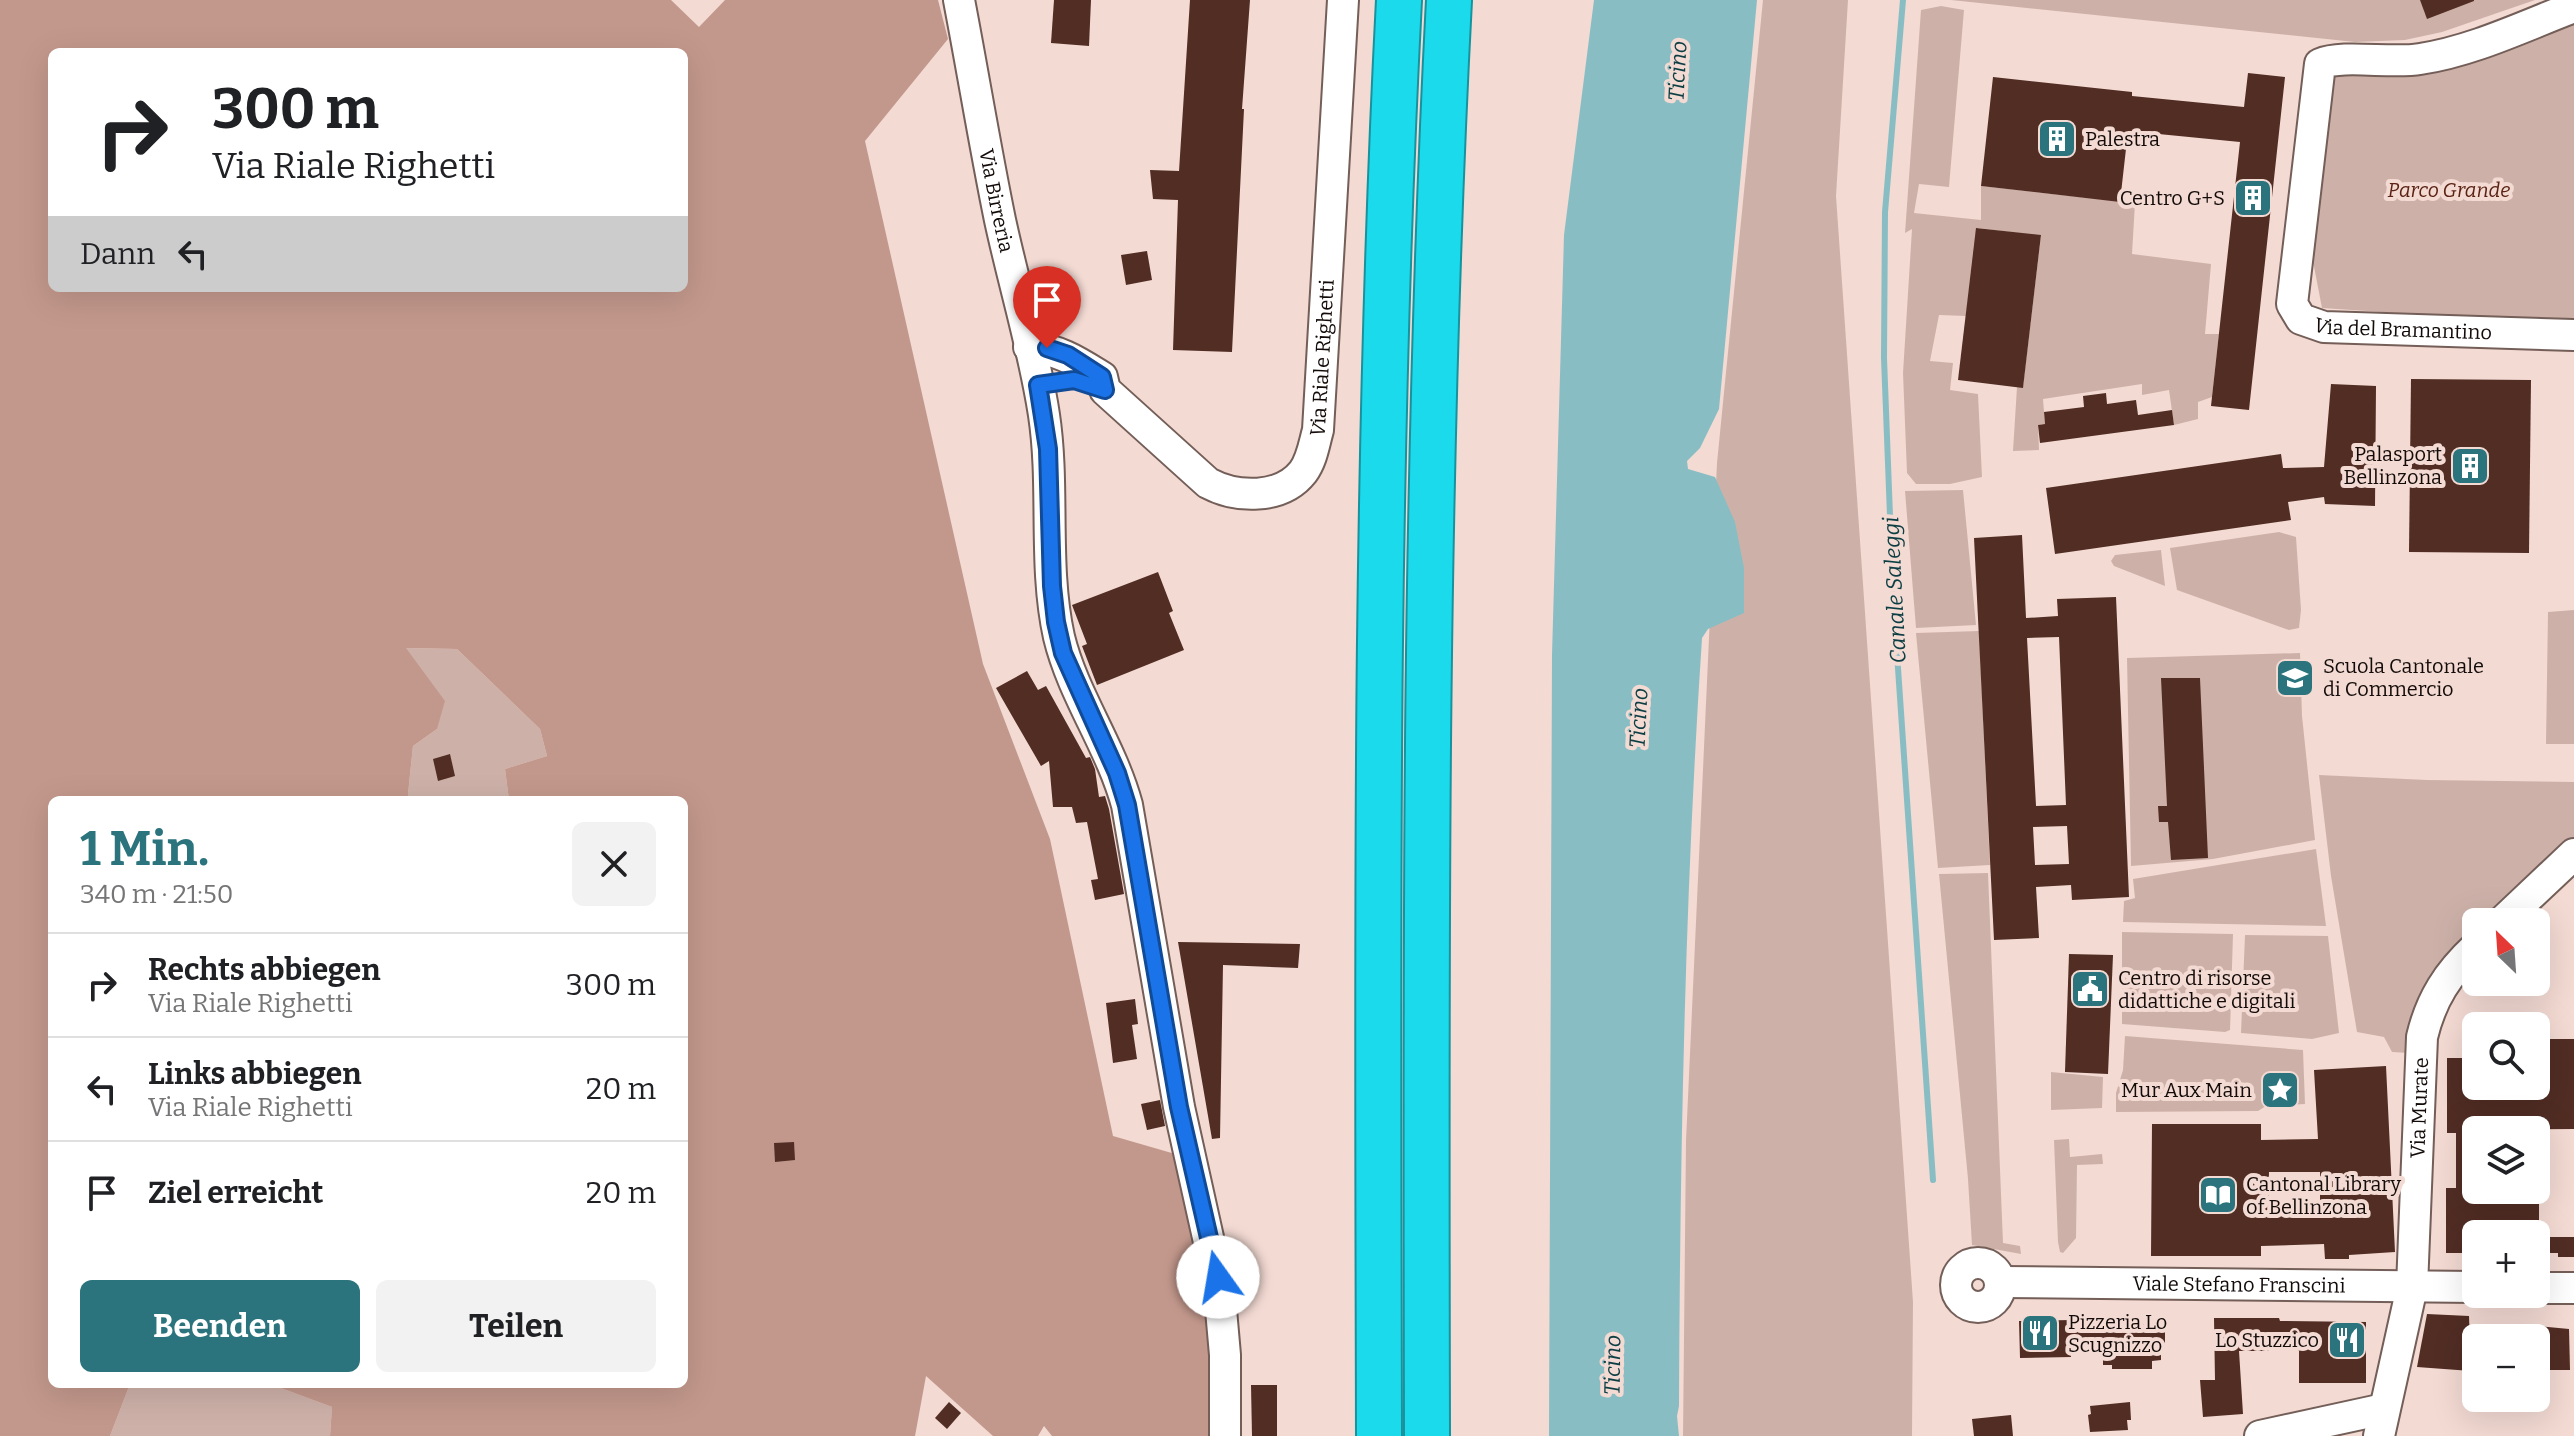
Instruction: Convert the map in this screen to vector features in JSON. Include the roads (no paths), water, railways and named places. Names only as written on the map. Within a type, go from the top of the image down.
[{"type":"highway","points":[[1379,1436],[1383,510],[1391,175],[1399,0]]},
{"type":"highway","points":[[1427,1436],[1425,1080],[1431,499],[1449,0]]},
{"type":"street","name":"Via Birreria","points":[[959,0],[1000,218],[1038,385],[1048,449],[1052,594],[1056,622],[1063,653],[1117,773],[1127,805],[1179,1107],[1222,1302],[1225,1436]]},
{"type":"street","name":"Via Riale Righetti","points":[[1038,385],[1074,380],[1105,390],[1217,488],[1243,494],[1267,491],[1291,482],[1304,470],[1318,430],[1343,0]]},
{"type":"street","name":"Via del Bramantino","points":[[2574,7],[2476,44],[2420,59],[2331,59],[2320,64],[2292,304],[2301,319],[2324,327],[2574,335]]},
{"type":"street","name":"Via Riale Righetti","points":[[1029,347],[1047,348],[1068,355],[1102,377],[1105,390]]},
{"type":"street","points":[[2517,908],[2574,854]]},
{"type":"street","name":"Via Murate","points":[[2382,1423],[2412,1287],[2422,1037],[2433,1002],[2462,960]]},
{"type":"street","name":"Viale Stefano Franscini","points":[[2001,1282],[2462,1287]]},
{"type":"street","points":[[2550,1288],[2574,1288]]},
{"type":"street","points":[[2260,1436],[2382,1423]]},
{"type":"water","name":"Ticino","points":[[1594,0],[1757,0],[1719,409],[1700,448],[1687,461],[1688,469],[1715,477],[1735,522],[1744,568],[1744,613],[1708,629],[1702,638],[1684,1022],[1679,1436],[1549,1436],[1552,655],[1564,235]]},
{"type":"waterway","name":"Canale Saleggi","points":[[1903,0],[1885,212],[1884,358],[1893,595],[1933,1180]]},
{"type":"place","name":"Palestra","points":[[2057,139]]},
{"type":"place","name":"Centro G+S","points":[[2253,198]]},
{"type":"place","name":"Palasport Bellinzona","points":[[2470,466]]},
{"type":"place","name":"Scuola Cantonale di Commercio","points":[[2295,678]]},
{"type":"place","name":"Centro di risorse didattiche e digitali","points":[[2090,989]]},
{"type":"place","name":"Mur Aux Main","points":[[2280,1090]]},
{"type":"place","name":"Cantonal Library of Bellinzona","points":[[2218,1195]]},
{"type":"place","name":"Pizzeria Lo Scugnizzo","points":[[2040,1333]]},
{"type":"place","name":"Lo Stuzzico","points":[[2347,1340]]},
{"type":"park label","name":"Parco Grande","points":[[2449,190]]}]
